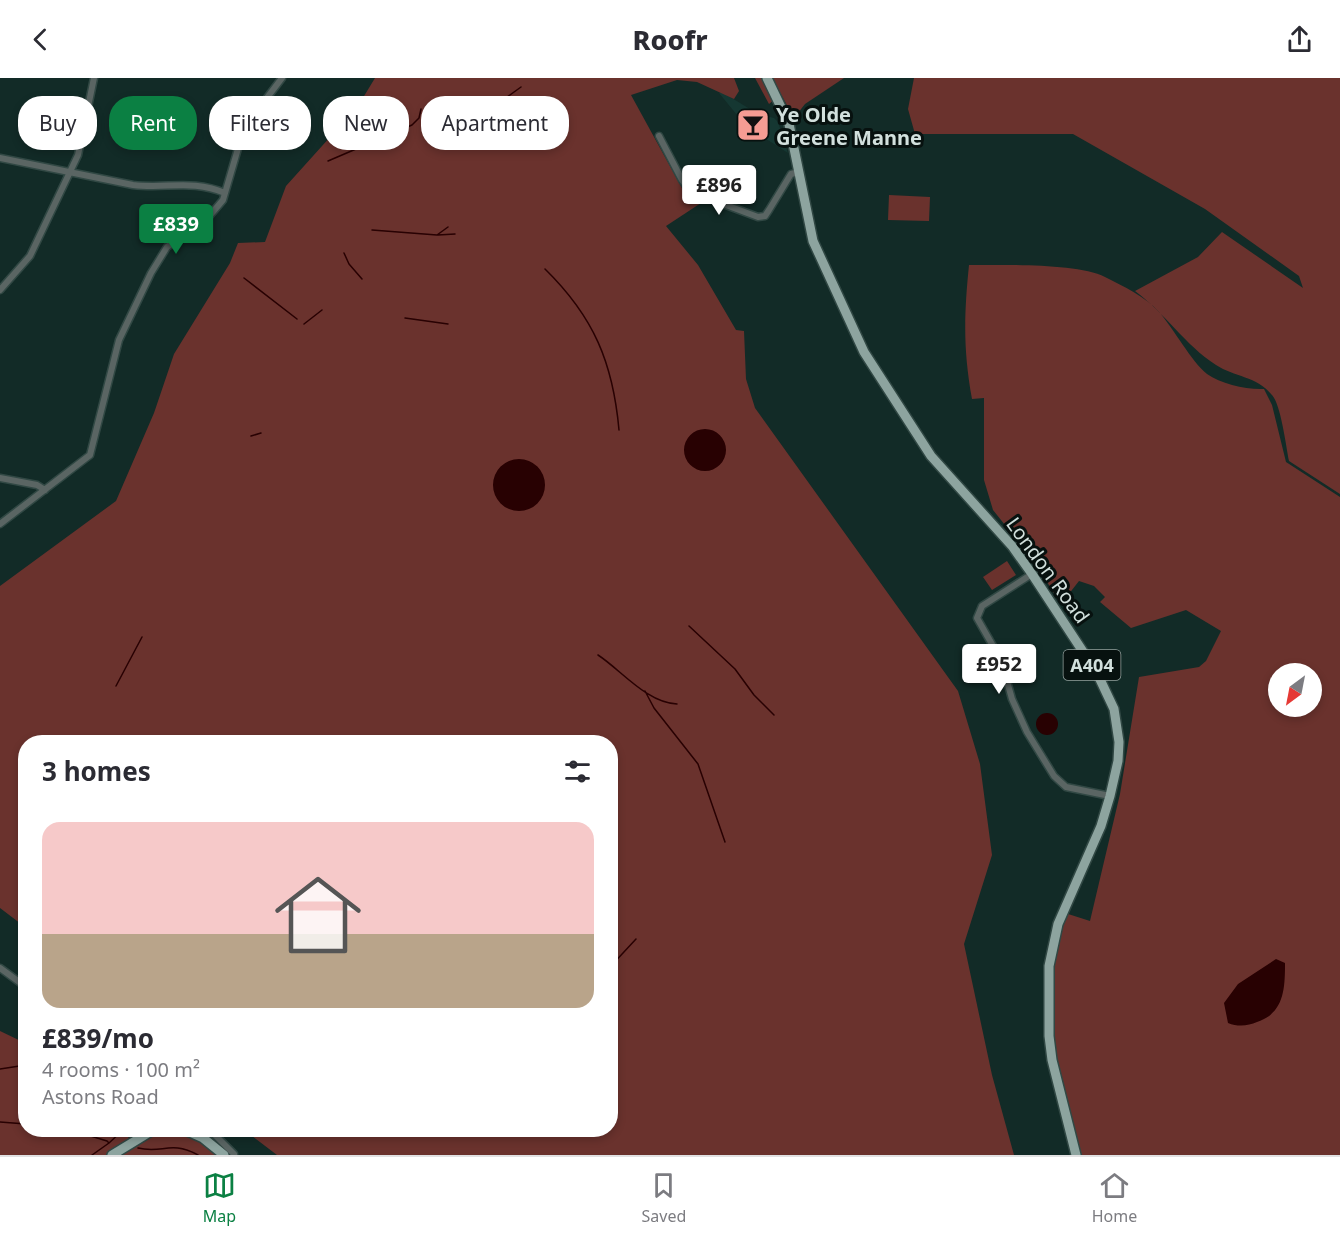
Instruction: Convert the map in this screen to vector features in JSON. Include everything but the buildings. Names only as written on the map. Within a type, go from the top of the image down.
[{"type":"main road","name":"London Road","points":[[768,78],[785,112],[813,241],[864,352],[932,456],[1012,546],[1032,574],[1097,673],[1111,699],[1119,742],[1110,796],[1101,826],[1058,924],[1049,966],[1049,1036],[1052,1060],[1076,1155]]},
{"type":"main road","points":[[112,1155],[142,1137]]},
{"type":"main road","points":[[198,1137],[229,1154]]},
{"type":"street","points":[[0,290],[30,256],[70,172],[85,132],[94,78]]},
{"type":"street","points":[[0,524],[82,463],[93,450],[105,387],[119,340],[155,266],[167,247],[213,213],[225,193],[244,128],[282,78]]},
{"type":"street","points":[[659,136],[682,180],[691,192],[758,217],[765,216],[789,175],[799,172]]},
{"type":"street","points":[[0,158],[149,187],[202,185],[225,193]]},
{"type":"street","points":[[0,478],[37,484],[45,490]]},
{"type":"street","points":[[1032,574],[982,606],[977,618],[1001,660],[1012,699],[1023,724],[1054,776],[1066,787],[1110,796]]},
{"type":"street","points":[[0,968],[18,981]]},
{"type":"street","points":[[216,1137],[229,1154]]},
{"type":"shaded area","points":[[375,78],[734,78],[739,91],[734,99],[697,82],[677,80],[631,95],[688,199],[701,203],[666,226],[698,265],[736,330],[744,331],[746,379],[755,408],[958,691],[980,764],[992,855],[964,944],[992,1075],[1014,1155],[277,1155],[253,1137],[618,1137],[618,735],[18,735],[18,922],[0,908],[0,586],[116,501],[154,413],[174,354],[230,263],[238,243],[265,242],[286,186],[323,145],[323,150],[409,150],[409,96],[364,96]]},
{"type":"shaded area","points":[[755,78],[764,78],[775,99],[769,104]]},
{"type":"shaded area","points":[[772,78],[844,78],[805,104],[794,118]]},
{"type":"shaded area","points":[[914,78],[1340,78],[1340,494],[1289,461],[1278,407],[1266,389],[1252,380],[1223,369],[1205,357],[1135,291],[1198,257],[1222,232],[1303,288],[1299,276],[1205,209],[1073,134],[915,134],[908,109]]},
{"type":"shaded area","points":[[722,92],[758,114],[774,118],[778,122],[788,153],[746,126],[719,93]]},
{"type":"shaded area","points":[[889,195],[930,197],[929,221],[888,220]]},
{"type":"shaded area","points":[[969,265],[1058,267],[1092,272],[1105,277],[1148,301],[1207,374],[1234,386],[1264,389],[1272,405],[1286,462],[1340,497],[1340,1155],[1080,1155],[1058,1063],[1052,1007],[1057,946],[1065,913],[1090,921],[1120,794],[1139,677],[1199,667],[1206,661],[1221,631],[1186,610],[1131,628],[1100,602],[1105,597],[1094,586],[1079,581],[1061,604],[1033,560],[993,510],[984,480],[984,398],[972,399],[967,364],[965,316]]},
{"type":"shaded area","points":[[705,429],[720,435],[726,450],[720,465],[705,471],[690,465],[684,450],[690,435]]},
{"type":"shaded area","points":[[519,459],[529,461],[537,467],[543,475],[545,485],[543,495],[537,503],[529,509],[519,511],[509,509],[501,503],[495,495],[493,485],[495,475],[501,467],[509,461]]},
{"type":"shaded area","points":[[1007,561],[1016,575],[992,590],[983,577]]},
{"type":"shaded area","points":[[1043,713],[1051,713],[1058,720],[1058,728],[1051,735],[1043,735],[1036,728],[1036,720]]},
{"type":"shaded area","points":[[1276,959],[1285,963],[1284,982],[1281,999],[1273,1013],[1247,1025],[1228,1023],[1224,1003],[1238,984]]},
{"type":"shaded area","points":[[0,1031],[18,1040],[18,1137],[128,1137],[129,1144],[112,1155],[0,1155]]},
{"type":"shaded area","points":[[152,1137],[188,1137],[216,1155],[122,1155]]},
{"type":"waterway","points":[[508,96],[521,87]]},
{"type":"waterway","points":[[328,161],[412,125],[419,118],[421,109]]},
{"type":"waterway","points":[[372,230],[437,235],[448,227]]},
{"type":"waterway","points":[[438,235],[455,234]]},
{"type":"waterway","points":[[344,253],[349,264],[362,279]]},
{"type":"waterway","points":[[545,269],[576,305],[598,342],[612,383],[619,430]]},
{"type":"waterway","points":[[244,278],[297,319]]},
{"type":"waterway","points":[[304,324],[322,310]]},
{"type":"waterway","points":[[405,318],[448,324]]},
{"type":"waterway","points":[[251,436],[261,433]]},
{"type":"waterway","points":[[689,626],[735,669],[754,695],[774,715]]},
{"type":"waterway","points":[[116,686],[142,637]]},
{"type":"waterway","points":[[598,655],[645,692],[655,698],[677,704]]},
{"type":"waterway","points":[[645,691],[654,708],[698,764],[725,842]]},
{"type":"waterway","points":[[618,958],[636,939]]},
{"type":"waterway","points":[[0,1069],[18,1066]]},
{"type":"waterway","points":[[0,1122],[18,1123]]},
{"type":"waterway","points":[[92,1155],[109,1143],[94,1137]]},
{"type":"waterway","points":[[109,1143],[115,1137]]},
{"type":"waterway","points":[[138,1148],[154,1150],[180,1148],[198,1155]]},
{"type":"place","name":"Ye Olde Greene Manne","points":[[753,125]]}]
